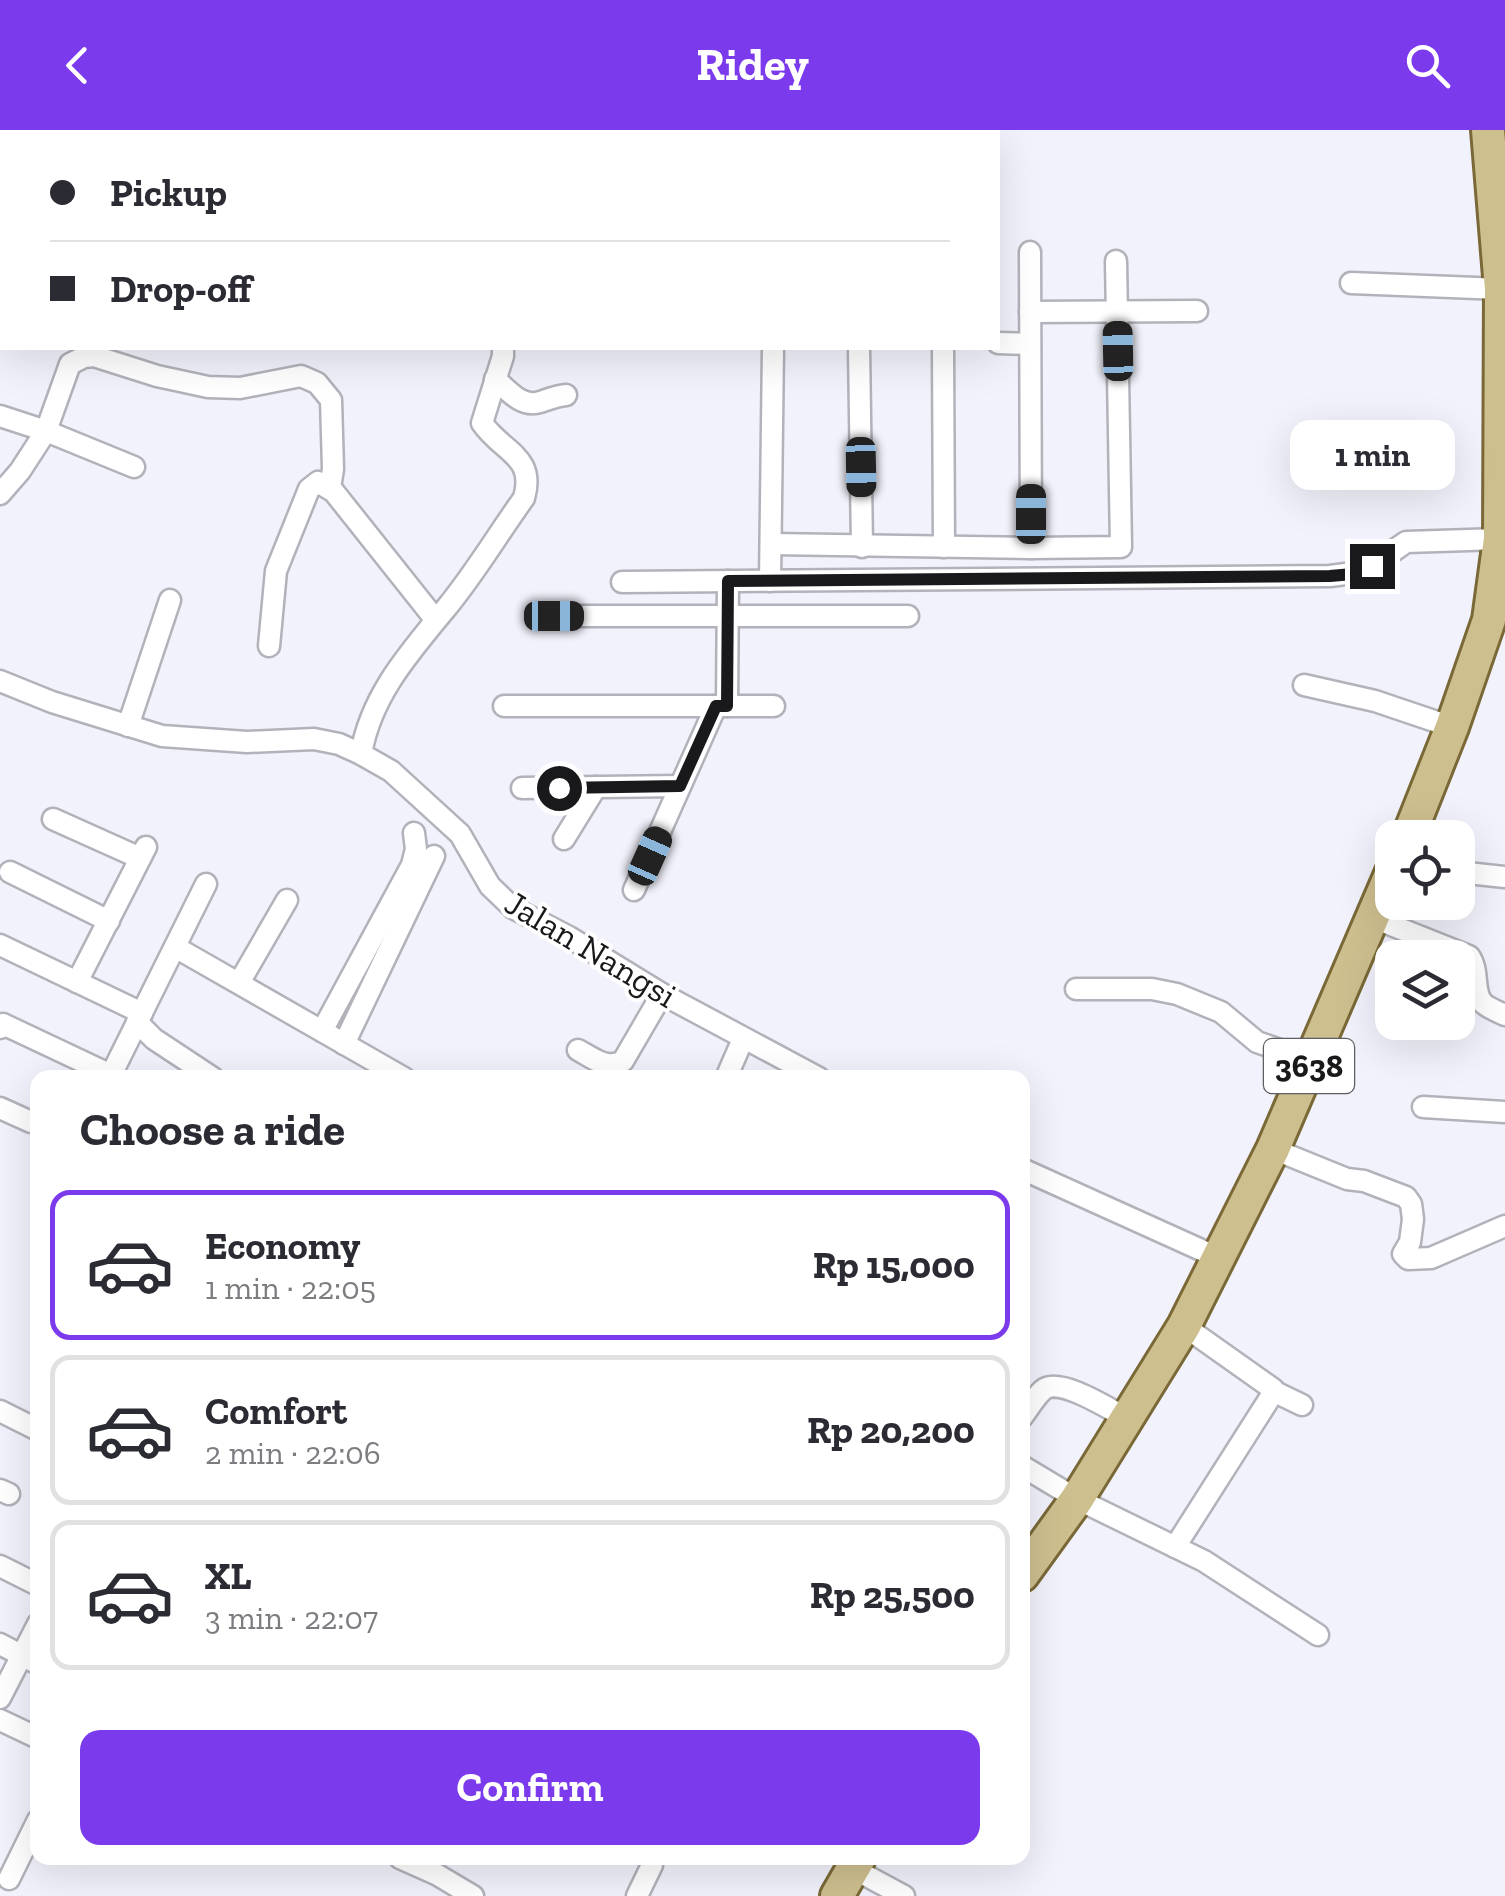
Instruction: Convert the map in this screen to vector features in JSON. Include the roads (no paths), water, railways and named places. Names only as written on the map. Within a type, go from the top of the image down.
[{"type":"main road","points":[[1415,820],[1489,620],[1500,539],[1501,289],[1488,130]]},
{"type":"main road","name":"3638","points":[[1030,1564],[1128,1419],[1220,1258],[1273,1149],[1375,908]]},
{"type":"street","points":[[1030,252],[1031,548]]},
{"type":"street","points":[[771,544],[1122,547],[1116,261]]},
{"type":"street","points":[[1351,283],[1501,289]]},
{"type":"street","points":[[1030,312],[1197,312]]},
{"type":"street","points":[[1000,343],[1030,344]]},
{"type":"street","points":[[360,754],[369,718],[396,670],[467,580],[524,498],[526,467],[482,423],[502,350]]},
{"type":"street","points":[[770,581],[772,350]]},
{"type":"street","points":[[859,350],[862,546]]},
{"type":"street","points":[[943,350],[944,547]]},
{"type":"street","points":[[0,494],[46,432],[70,364],[84,356],[101,357],[157,376],[208,386],[240,388],[301,376],[318,383],[330,400],[330,488]]},
{"type":"street","points":[[495,379],[522,402],[537,403],[566,395]]},
{"type":"street","points":[[0,416],[134,467]]},
{"type":"street","points":[[269,646],[276,571],[309,490],[318,482],[330,488],[435,619]]},
{"type":"street","points":[[622,582],[1330,576],[1353,574],[1372,566],[1406,542],[1500,539]]},
{"type":"street","points":[[634,890],[680,786],[722,706],[728,581]]},
{"type":"street","points":[[128,726],[170,600]]},
{"type":"street","points":[[554,616],[908,616]]},
{"type":"street","name":"Jalan Nangsi","points":[[0,681],[52,702],[162,736],[209,740],[314,739],[360,754],[390,771],[448,822],[460,834],[490,886],[514,908],[804,1070]]},
{"type":"street","points":[[1304,685],[1375,702],[1452,727]]},
{"type":"street","points":[[504,706],[774,706]]},
{"type":"street","points":[[522,788],[680,786]]},
{"type":"street","points":[[564,839],[596,787]]},
{"type":"street","points":[[53,818],[143,852],[78,982]]},
{"type":"street","points":[[333,1037],[412,865],[416,849],[414,832]]},
{"type":"street","points":[[333,1037],[434,856]]},
{"type":"street","points":[[10,872],[108,920]]},
{"type":"street","points":[[1475,874],[1505,877]]},
{"type":"street","points":[[114,1070],[206,884]]},
{"type":"street","points":[[239,983],[287,900]]},
{"type":"street","points":[[1371,917],[1469,956],[1476,966],[1477,992],[1483,1003],[1505,1015]]},
{"type":"street","points":[[0,945],[78,982],[140,1018],[154,1038],[201,1070]]},
{"type":"street","points":[[175,946],[390,1070]]},
{"type":"street","points":[[1076,989],[1152,989],[1177,994],[1232,1019],[1257,1042],[1312,1061]]},
{"type":"street","points":[[578,1050],[604,1064],[623,1061],[662,994]]},
{"type":"street","points":[[0,1028],[3,1024],[100,1070]]},
{"type":"street","points":[[730,1070],[744,1038]]},
{"type":"street","points":[[1423,1107],[1505,1112]]},
{"type":"street","points":[[0,1108],[30,1122]]},
{"type":"street","points":[[1273,1149],[1347,1179],[1364,1181],[1406,1197],[1413,1219],[1410,1242],[1403,1254],[1408,1259],[1430,1258],[1505,1226]]},
{"type":"street","points":[[1030,1174],[1220,1258]]},
{"type":"street","points":[[1184,1326],[1273,1391],[1302,1405]]},
{"type":"street","points":[[1030,1407],[1044,1389],[1052,1386],[1066,1388],[1128,1419]]},
{"type":"street","points":[[1175,1547],[1273,1391]]},
{"type":"street","points":[[0,1411],[30,1426]]},
{"type":"street","points":[[1030,1471],[1204,1561],[1318,1635]]},
{"type":"street","points":[[0,1566],[30,1581]]},
{"type":"street","points":[[0,1644],[29,1660],[0,1698]]},
{"type":"street","points":[[0,1720],[30,1734]]},
{"type":"street","points":[[9,1879],[30,1836]]},
{"type":"street","points":[[416,1865],[473,1896]]},
{"type":"street","points":[[637,1896],[652,1865]]},
{"type":"street","points":[[849,1874],[904,1896]]}]
